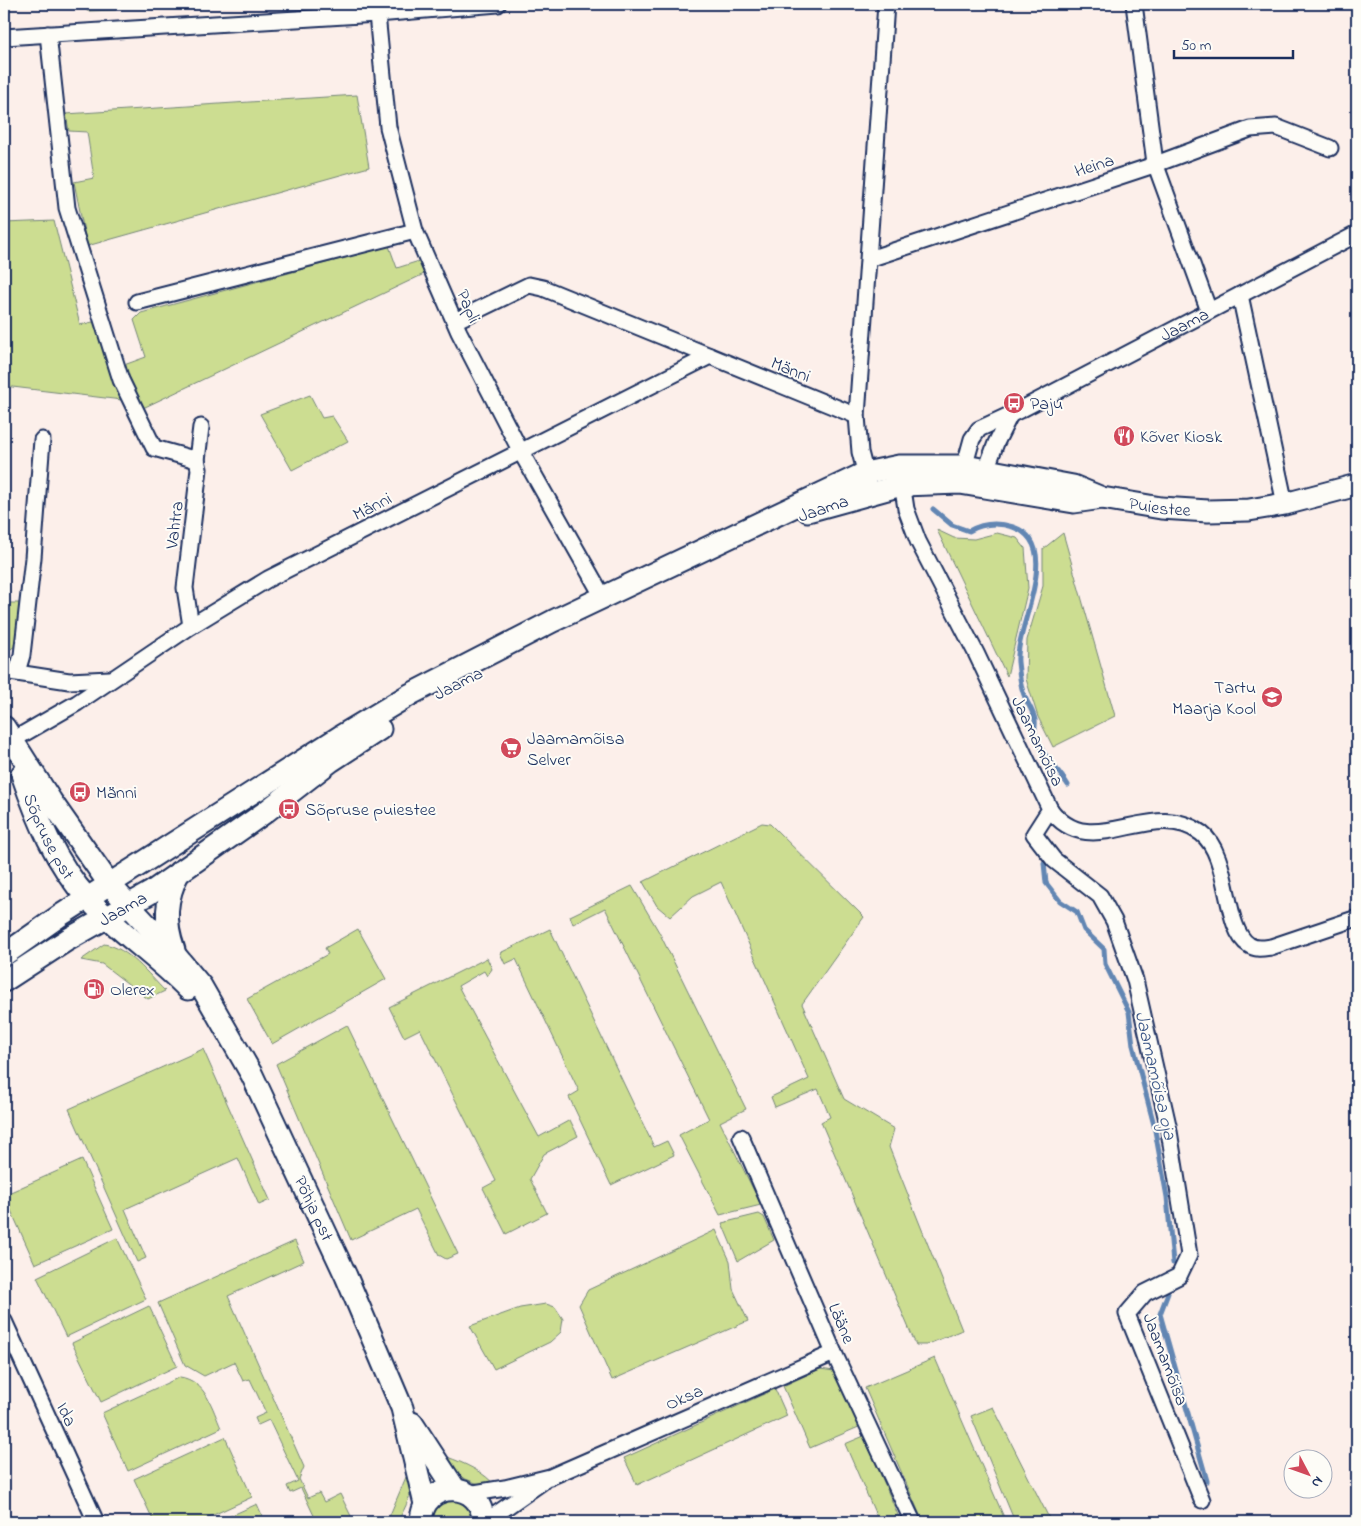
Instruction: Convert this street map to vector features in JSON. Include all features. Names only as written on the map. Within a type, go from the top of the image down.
[{"type":"main road","name":"Jaama","points":[[4,955],[61,915],[333,741],[411,694],[603,597],[868,483],[901,476],[973,476]]},
{"type":"main road","name":"Puiestee","points":[[973,476],[1073,486],[1102,498],[1161,508],[1208,511],[1248,510],[1285,504],[1357,485]]},
{"type":"main road","name":"Jaama","points":[[4,981],[180,872],[264,813],[331,761],[420,702],[606,608],[868,483]]},
{"type":"main road","name":"Sõpruse pst","points":[[8,734],[110,885],[128,905]]},
{"type":"main road","name":"Sõpruse pst","points":[[8,734],[40,820],[66,872],[88,899],[108,916]]},
{"type":"main road","points":[[176,956],[169,933],[166,911],[172,886],[180,872]]},
{"type":"main road","name":"Põhja pst","points":[[128,905],[176,956],[201,986],[264,1099],[346,1276],[402,1408],[462,1492],[478,1504],[484,1522]]},
{"type":"main road","name":"Põhja pst","points":[[108,916],[217,1014]]},
{"type":"main road","name":"Põhja pst","points":[[402,1408],[419,1515]]},
{"type":"main road","points":[[419,1515],[438,1492],[462,1492]]},
{"type":"street","points":[[4,37],[376,9],[498,4]]},
{"type":"street","points":[[868,483],[860,452],[858,416],[886,4]]},
{"type":"street","points":[[1134,4],[1155,163],[1209,311]]},
{"type":"street","name":"Papli","points":[[376,9],[388,126],[415,231],[455,321],[521,452],[603,597]]},
{"type":"street","points":[[48,34],[67,208],[121,380],[154,448],[197,460]]},
{"type":"street","name":"Heina","points":[[870,259],[1250,129],[1276,127],[1330,148]]},
{"type":"street","points":[[137,302],[415,231]]},
{"type":"street","name":"Jaama","points":[[973,476],[972,439],[979,428],[1010,415],[1357,234]]},
{"type":"street","name":"Männi","points":[[455,321],[529,286],[543,288],[858,416]]},
{"type":"street","points":[[1240,295],[1285,504]]},
{"type":"street","name":"Männi","points":[[8,734],[78,703],[192,626],[268,579],[710,356]]},
{"type":"street","points":[[973,476],[1010,415]]},
{"type":"street","name":"Vahtra","points":[[192,626],[185,588],[199,469],[197,460],[201,427]]},
{"type":"street","points":[[42,440],[33,558],[22,654],[10,672],[69,681],[111,679]]},
{"type":"street","name":"Jaamamõisa","points":[[901,476],[906,509],[918,540],[976,653],[1050,809],[1034,834],[1054,860],[1100,896],[1114,920],[1135,980],[1165,1116],[1189,1255],[1179,1276],[1145,1293],[1127,1314],[1202,1500]]},
{"type":"street","points":[[69,681],[76,692],[78,703]]},
{"type":"street","points":[[1050,809],[1055,817],[1076,829],[1097,833],[1166,820],[1180,822],[1200,832],[1216,849],[1234,918],[1241,935],[1248,945],[1259,949],[1271,948],[1357,918]]},
{"type":"street","name":"Lääne","points":[[741,1136],[834,1353],[912,1522]]},
{"type":"street","name":"Ida","points":[[4,1321],[96,1522]]},
{"type":"street","name":"Oksa","points":[[462,1492],[505,1488],[550,1477],[834,1353]]},
{"type":"street","name":"Oksa","points":[[484,1522],[550,1477]]},
{"type":"green space","points":[[86,4],[116,4],[116,10],[87,11]]},
{"type":"green space","points":[[357,95],[369,167],[87,246],[74,182],[94,178],[87,132],[69,131],[66,114]]},
{"type":"green space","points":[[54,221],[80,325],[97,321],[122,400],[4,386],[4,223]]},
{"type":"green space","points":[[389,246],[397,268],[419,261],[424,274],[143,408],[124,365],[146,357],[134,320],[141,313]]},
{"type":"green space","points":[[310,395],[322,418],[332,416],[348,441],[292,470],[260,414]]},
{"type":"green space","points":[[937,530],[954,538],[974,539],[997,533],[1017,538],[1025,548],[1028,588],[1007,676]]},
{"type":"green space","points":[[1063,533],[1115,716],[1053,747],[1038,717],[1026,679],[1027,640],[1043,586],[1043,549]]},
{"type":"green space","points":[[4,603],[22,603],[15,646],[4,654]]},
{"type":"green space","points":[[762,823],[770,824],[864,917],[802,1004],[844,1099],[894,1129],[889,1147],[962,1330],[926,1345],[916,1345],[821,1122],[830,1117],[818,1089],[775,1107],[771,1097],[809,1079],[721,882],[693,896],[670,917],[657,906],[643,882]]},
{"type":"green space","points":[[632,886],[659,932],[746,1109],[720,1122],[761,1205],[720,1215],[679,1135],[709,1119],[605,908],[573,924],[570,916]]},
{"type":"green space","points":[[358,929],[386,979],[272,1044],[247,999],[328,954],[325,948]]},
{"type":"green space","points":[[550,929],[654,1147],[667,1141],[674,1155],[611,1185],[569,1097],[579,1091],[516,959],[505,964],[500,953]]},
{"type":"green space","points":[[104,944],[113,946],[130,956],[165,991],[148,999],[102,964],[81,960]]},
{"type":"green space","points":[[487,958],[492,969],[487,976],[484,971],[458,986],[539,1137],[570,1120],[578,1136],[544,1154],[530,1179],[547,1213],[506,1234],[483,1188],[496,1181],[420,1029],[404,1037],[389,1007]]},
{"type":"green space","points":[[347,1025],[458,1254],[446,1259],[439,1255],[416,1209],[351,1240],[276,1064]]},
{"type":"green space","points":[[203,1049],[270,1200],[259,1205],[238,1158],[125,1209],[146,1258],[137,1262],[69,1109]]},
{"type":"green space","points":[[82,1160],[113,1229],[35,1264],[4,1195]]},
{"type":"green space","points":[[759,1214],[764,1217],[774,1240],[738,1261],[722,1223]]},
{"type":"green space","points":[[716,1230],[730,1261],[733,1289],[748,1321],[612,1380],[579,1305],[588,1290]]},
{"type":"green space","points":[[117,1238],[146,1299],[66,1337],[37,1277]]},
{"type":"green space","points":[[295,1241],[304,1261],[228,1296],[304,1467],[299,1479],[308,1498],[319,1493],[324,1502],[340,1494],[354,1522],[317,1522],[301,1488],[290,1493],[287,1486],[298,1481],[269,1420],[258,1425],[255,1418],[266,1413],[250,1379],[243,1381],[234,1362],[204,1376],[185,1365],[158,1303]]},
{"type":"green space","points":[[546,1304],[555,1307],[563,1319],[561,1332],[550,1342],[494,1369],[470,1326],[520,1308]]},
{"type":"green space","points":[[149,1306],[177,1366],[101,1402],[72,1343]]},
{"type":"green space","points":[[935,1358],[1006,1522],[923,1522],[865,1388]]},
{"type":"green space","points":[[820,1369],[834,1371],[861,1426],[810,1448],[783,1386]]},
{"type":"green space","points":[[180,1377],[196,1384],[207,1396],[221,1428],[128,1471],[102,1413]]},
{"type":"green space","points":[[775,1389],[787,1416],[637,1485],[624,1458]]},
{"type":"green space","points":[[993,1407],[1051,1522],[1015,1522],[971,1416]]},
{"type":"green space","points":[[864,1436],[901,1522],[879,1522],[845,1444]]},
{"type":"green space","points":[[225,1437],[252,1497],[198,1522],[154,1522],[134,1479]]},
{"type":"green space","points":[[447,1457],[480,1472],[496,1487],[476,1483],[458,1476]]},
{"type":"green space","points":[[414,1474],[412,1487],[401,1516],[397,1522],[387,1522],[406,1477]]},
{"type":"green space","points":[[461,1496],[477,1522],[425,1522],[430,1504]]},
{"type":"green space","points":[[257,1504],[265,1522],[217,1522]]},
{"type":"green space","points":[[757,1517],[773,1522],[739,1522]]},
{"type":"waterway","name":"Jaamamõisa oja","points":[[933,509],[952,525],[969,531],[990,524],[1013,527],[1028,536],[1035,550],[1037,568],[1034,588],[1019,647],[1020,677],[1024,696],[1035,720],[1036,739],[1068,785]]},
{"type":"waterway","name":"Jaamamõisa oja","points":[[1044,863],[1046,883],[1060,901],[1077,912],[1084,930],[1104,949],[1105,964],[1129,1012],[1133,1045],[1154,1125],[1167,1197],[1173,1263]]},
{"type":"waterway","name":"Jaamamõisa oja","points":[[1168,1293],[1160,1314],[1207,1481]]},
{"type":"place","name":"Paju","points":[[1014,403]]},
{"type":"place","name":"Kõver Kiosk","points":[[1124,436]]},
{"type":"place","name":"Tartu Maarja Kool","points":[[1272,697]]},
{"type":"place","name":"Jaamamõisa Selver","points":[[511,748]]},
{"type":"place","name":"Männi","points":[[80,792]]},
{"type":"place","name":"Sõpruse puiestee","points":[[289,809]]},
{"type":"place","name":"Olerex","points":[[94,989]]}]
